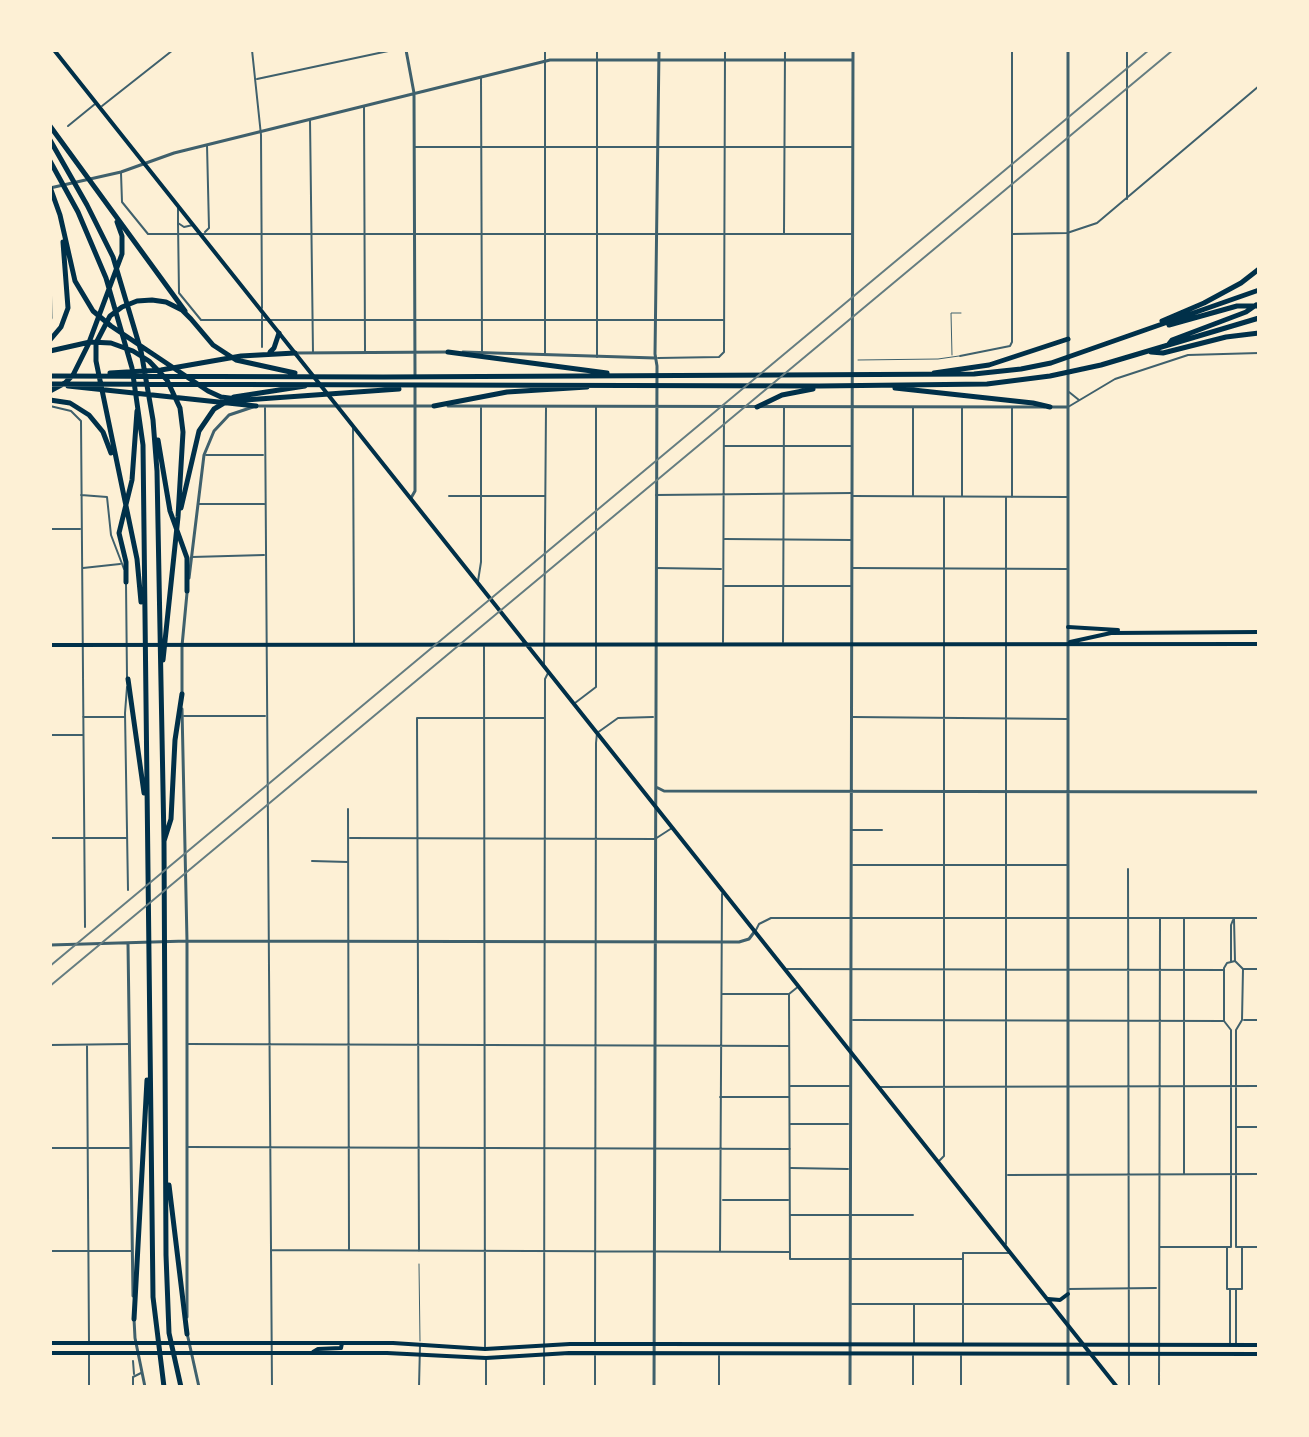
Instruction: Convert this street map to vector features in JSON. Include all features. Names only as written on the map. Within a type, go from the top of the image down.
[{"type":"highway","points":[[50,126],[213,345],[236,360],[303,376]]},
{"type":"highway","points":[[50,140],[113,257],[135,325],[153,420],[157,471],[164,842],[168,1325],[181,1387]]},
{"type":"highway","points":[[50,161],[78,212],[106,278],[132,368],[144,472],[153,1297],[164,1387]]},
{"type":"highway","points":[[50,188],[75,281],[93,311],[208,391],[238,403],[256,406]]},
{"type":"highway","points":[[51,388],[68,380],[78,368],[122,254],[122,236],[111,210]]},
{"type":"highway","points":[[50,340],[61,327],[68,308],[63,229]]},
{"type":"highway","points":[[1152,328],[1171,315],[1204,303],[1241,283],[1259,269]]},
{"type":"highway","points":[[50,376],[974,374],[1032,367],[1259,290]]},
{"type":"highway","points":[[144,639],[141,581],[96,361],[96,343],[110,316],[132,302],[166,302],[191,319]]},
{"type":"highway","points":[[1141,332],[1237,306],[1259,305]]},
{"type":"highway","points":[[1167,346],[1172,340],[1259,305]]},
{"type":"highway","points":[[51,388],[63,384],[412,387],[987,384],[1050,376],[1146,352],[1259,318]]},
{"type":"highway","points":[[90,376],[161,370],[241,356],[274,348],[279,333]]},
{"type":"highway","points":[[1146,352],[1163,353],[1226,337],[1259,333]]},
{"type":"highway","points":[[917,375],[980,367],[1068,339]]},
{"type":"highway","points":[[50,351],[79,344],[111,343],[144,357],[167,380],[180,408],[183,432],[161,681]]},
{"type":"highway","points":[[264,350],[295,353]]},
{"type":"highway","points":[[448,352],[628,376]]},
{"type":"highway","points":[[63,384],[78,389],[211,403],[412,387]]},
{"type":"highway","points":[[175,517],[199,431],[211,412],[234,397],[310,385]]},
{"type":"highway","points":[[434,406],[507,392],[578,389],[595,385]]},
{"type":"highway","points":[[887,385],[1050,407]]},
{"type":"highway","points":[[757,407],[782,395],[819,386]]},
{"type":"highway","points":[[50,400],[70,403],[94,420],[103,432],[116,465]]},
{"type":"highway","points":[[126,582],[127,569],[119,525],[133,474],[137,402]]},
{"type":"highway","points":[[153,420],[187,558],[187,591]]},
{"type":"highway","points":[[128,679],[147,810]]},
{"type":"highway","points":[[164,842],[171,819],[175,740],[182,694]]},
{"type":"highway","points":[[134,1319],[150,1035]]},
{"type":"highway","points":[[166,1155],[187,1334]]},
{"type":"main road","points":[[54,50],[1117,1387]]},
{"type":"main road","points":[[1068,627],[1143,632]]},
{"type":"main road","points":[[1143,632],[1141,636],[1146,643]]},
{"type":"main road","points":[[1229,644],[1234,639],[1232,632]]},
{"type":"main road","points":[[1068,643],[1099,634],[1259,632]]},
{"type":"main road","points":[[50,645],[1259,644]]},
{"type":"main road","points":[[1046,1298],[1060,1300],[1068,1291]]},
{"type":"main road","points":[[52,1343],[342,1343],[485,1349],[595,1344],[1259,1345]]},
{"type":"main road","points":[[51,1353],[56,1348],[52,1343]]},
{"type":"main road","points":[[69,1343],[65,1348],[71,1353]]},
{"type":"main road","points":[[202,1343],[198,1348],[203,1353]]},
{"type":"main road","points":[[255,1343],[258,1348],[255,1353]]},
{"type":"main road","points":[[290,1343],[286,1348],[291,1353]]},
{"type":"main road","points":[[311,1353],[318,1349],[341,1348],[342,1343]]},
{"type":"main road","points":[[121,1344],[125,1349],[121,1354]]},
{"type":"main road","points":[[638,1344],[642,1348],[639,1354]]},
{"type":"main road","points":[[738,1344],[742,1348],[738,1353]]},
{"type":"main road","points":[[756,1344],[751,1349],[756,1353]]},
{"type":"main road","points":[[861,1344],[858,1349],[862,1354]]},
{"type":"main road","points":[[929,1353],[933,1351],[930,1344]]},
{"type":"main road","points":[[944,1344],[942,1348],[947,1353]]},
{"type":"main road","points":[[1021,1344],[1016,1349],[1022,1353]]},
{"type":"main road","points":[[1003,1345],[1009,1348],[1005,1353]]},
{"type":"main road","points":[[1200,1345],[1200,1355]]},
{"type":"main road","points":[[460,1348],[457,1353],[461,1357]]},
{"type":"main road","points":[[51,1353],[311,1353],[486,1358],[544,1354],[1259,1354]]},
{"type":"street","points":[[100,108],[173,50]]},
{"type":"street","points":[[252,50],[261,131],[262,312]]},
{"type":"street","points":[[255,79],[393,50]]},
{"type":"street","points":[[406,50],[414,93],[415,491],[411,498]]},
{"type":"street","points":[[545,50],[545,355]]},
{"type":"street","points":[[597,50],[597,358]]},
{"type":"street","points":[[654,1387],[655,320],[659,50]]},
{"type":"street","points":[[295,353],[482,351],[597,358],[722,355],[725,50]]},
{"type":"street","points":[[784,234],[785,50]]},
{"type":"street","points":[[850,1387],[853,50]]},
{"type":"street","points":[[960,356],[1010,346],[1013,340],[1012,50]]},
{"type":"street","points":[[1068,50],[1068,1387]]},
{"type":"street","points":[[1127,50],[1127,200]]},
{"type":"street","points":[[50,188],[121,172],[207,144],[546,61],[853,60]]},
{"type":"street","points":[[481,77],[482,351]]},
{"type":"street","points":[[1012,234],[1067,233],[1091,227],[1127,200],[1259,86]]},
{"type":"street","points":[[68,126],[96,103]]},
{"type":"street","points":[[364,105],[365,353]]},
{"type":"street","points":[[310,119],[313,353]]},
{"type":"street","points":[[200,233],[209,228],[207,144]]},
{"type":"street","points":[[414,147],[853,147]]},
{"type":"street","points":[[121,172],[122,202],[148,234],[853,234]]},
{"type":"street","points":[[178,206],[180,294],[198,318],[205,320],[724,320]]},
{"type":"street","points":[[178,223],[184,227],[193,225]]},
{"type":"street","points":[[50,272],[51,319]]},
{"type":"street","points":[[264,350],[266,320]]},
{"type":"street","points":[[199,1387],[187,1343],[187,941],[182,646],[204,455],[208,441],[220,422],[238,411],[256,406],[336,404],[1068,407],[1127,373],[1194,354],[1259,353]]},
{"type":"street","points":[[852,360],[858,360]]},
{"type":"street","points":[[1068,391],[1080,400]]},
{"type":"street","points":[[50,406],[71,411],[80,418],[85,927]]},
{"type":"street","points":[[265,406],[272,1387]]},
{"type":"street","points":[[477,582],[481,573],[481,406]]},
{"type":"street","points":[[544,667],[546,406]]},
{"type":"street","points":[[574,704],[596,687],[596,406]]},
{"type":"street","points":[[723,643],[724,407]]},
{"type":"street","points":[[783,643],[784,407]]},
{"type":"street","points":[[913,407],[913,497]]},
{"type":"street","points":[[962,407],[962,497]]},
{"type":"street","points":[[1012,407],[1012,497]]},
{"type":"street","points":[[353,425],[354,646]]},
{"type":"street","points":[[723,446],[852,446]]},
{"type":"street","points":[[204,455],[264,455]]},
{"type":"street","points":[[655,495],[783,493],[1068,497]]},
{"type":"street","points":[[81,495],[105,495],[111,535],[126,582],[128,890]]},
{"type":"street","points":[[449,496],[546,496]]},
{"type":"street","points":[[938,1162],[944,1156],[944,497]]},
{"type":"street","points":[[963,1344],[963,1253],[1008,1251],[1006,497]]},
{"type":"street","points":[[198,504],[265,503]]},
{"type":"street","points":[[50,529],[81,529]]},
{"type":"street","points":[[723,539],[852,540]]},
{"type":"street","points":[[192,557],[265,555]]},
{"type":"street","points":[[82,568],[122,564]]},
{"type":"street","points":[[655,568],[723,569]]},
{"type":"street","points":[[852,568],[1068,569]]},
{"type":"street","points":[[723,586],[852,586]]},
{"type":"street","points":[[484,646],[485,1349]]},
{"type":"street","points":[[544,1387],[545,679],[549,672]]},
{"type":"street","points":[[182,716],[266,716]]},
{"type":"street","points":[[83,717],[125,717]]},
{"type":"street","points":[[595,1344],[597,733],[618,718],[655,717]]},
{"type":"street","points":[[851,717],[1068,719]]},
{"type":"street","points":[[419,1251],[417,718],[545,718]]},
{"type":"street","points":[[50,735],[83,735]]},
{"type":"street","points":[[655,786],[664,791],[1259,792]]},
{"type":"street","points":[[348,809],[349,1251]]},
{"type":"street","points":[[349,838],[655,839],[673,828]]},
{"type":"street","points":[[851,830],[882,830]]},
{"type":"street","points":[[50,838],[127,838]]},
{"type":"street","points":[[312,861],[349,862]]},
{"type":"street","points":[[851,865],[1068,865]]},
{"type":"street","points":[[1128,869],[1129,1387]]},
{"type":"street","points":[[720,1252],[723,890]]},
{"type":"street","points":[[50,945],[179,941],[744,942],[759,924],[771,918],[1259,918]]},
{"type":"street","points":[[1159,1387],[1160,918]]},
{"type":"street","points":[[1184,918],[1184,1174]]},
{"type":"street","points":[[785,969],[1224,970],[1233,961],[1234,919]]},
{"type":"street","points":[[128,944],[131,1251],[134,1319],[145,1387]]},
{"type":"street","points":[[1233,961],[1243,969],[1259,969]]},
{"type":"street","points":[[1234,1247],[1236,1030],[1242,1020],[1243,969]]},
{"type":"street","points":[[1224,970],[1224,1021],[1231,1030],[1234,1247]]},
{"type":"street","points":[[720,994],[789,994],[799,986]]},
{"type":"street","points":[[789,994],[790,1259],[963,1259]]},
{"type":"street","points":[[850,1020],[1224,1021]]},
{"type":"street","points":[[1242,1020],[1259,1020]]},
{"type":"street","points":[[1231,1030],[1236,1030]]},
{"type":"street","points":[[50,1045],[129,1044]]},
{"type":"street","points":[[187,1044],[789,1046]]},
{"type":"street","points":[[87,1045],[89,1343]]},
{"type":"street","points":[[789,1086],[850,1086]]},
{"type":"street","points":[[879,1087],[1259,1086]]},
{"type":"street","points":[[720,1097],[789,1097]]},
{"type":"street","points":[[789,1124],[849,1124]]},
{"type":"street","points":[[1231,1127],[1259,1127]]},
{"type":"street","points":[[187,1147],[790,1149]]},
{"type":"street","points":[[50,1148],[130,1148]]},
{"type":"street","points":[[790,1168],[849,1169]]},
{"type":"street","points":[[1007,1175],[1259,1174]]},
{"type":"street","points":[[720,1200],[789,1200]]},
{"type":"street","points":[[790,1215],[913,1215]]},
{"type":"street","points":[[1158,1247],[1259,1247]]},
{"type":"street","points":[[1227,1247],[1233,1345]]},
{"type":"street","points":[[1228,1289],[1242,1289],[1242,1247]]},
{"type":"street","points":[[270,1250],[790,1252]]},
{"type":"street","points":[[50,1251],[131,1251]]},
{"type":"street","points":[[1068,1291],[1158,1288]]},
{"type":"street","points":[[1233,1345],[1236,1289]]},
{"type":"street","points":[[849,1304],[1051,1304]]},
{"type":"street","points":[[914,1304],[914,1344]]},
{"type":"street","points":[[419,1387],[420,1345]]},
{"type":"street","points":[[89,1353],[89,1387]]},
{"type":"street","points":[[913,1353],[913,1387]]},
{"type":"street","points":[[961,1353],[961,1387]]},
{"type":"street","points":[[595,1354],[595,1387]]},
{"type":"street","points":[[719,1354],[719,1387]]},
{"type":"street","points":[[486,1358],[486,1387]]},
{"type":"street","points":[[133,1361],[133,1387]]},
{"type":"street","points":[[134,1375],[142,1373]]},
{"type":"lane","points":[[952,357],[951,313],[961,313]]},
{"type":"lane","points":[[858,360],[960,356]]},
{"type":"lane","points":[[419,1264],[420,1345]]},
{"type":"railway","points":[[50,966],[1149,50]]},
{"type":"railway","points":[[50,986],[1173,50]]}]
